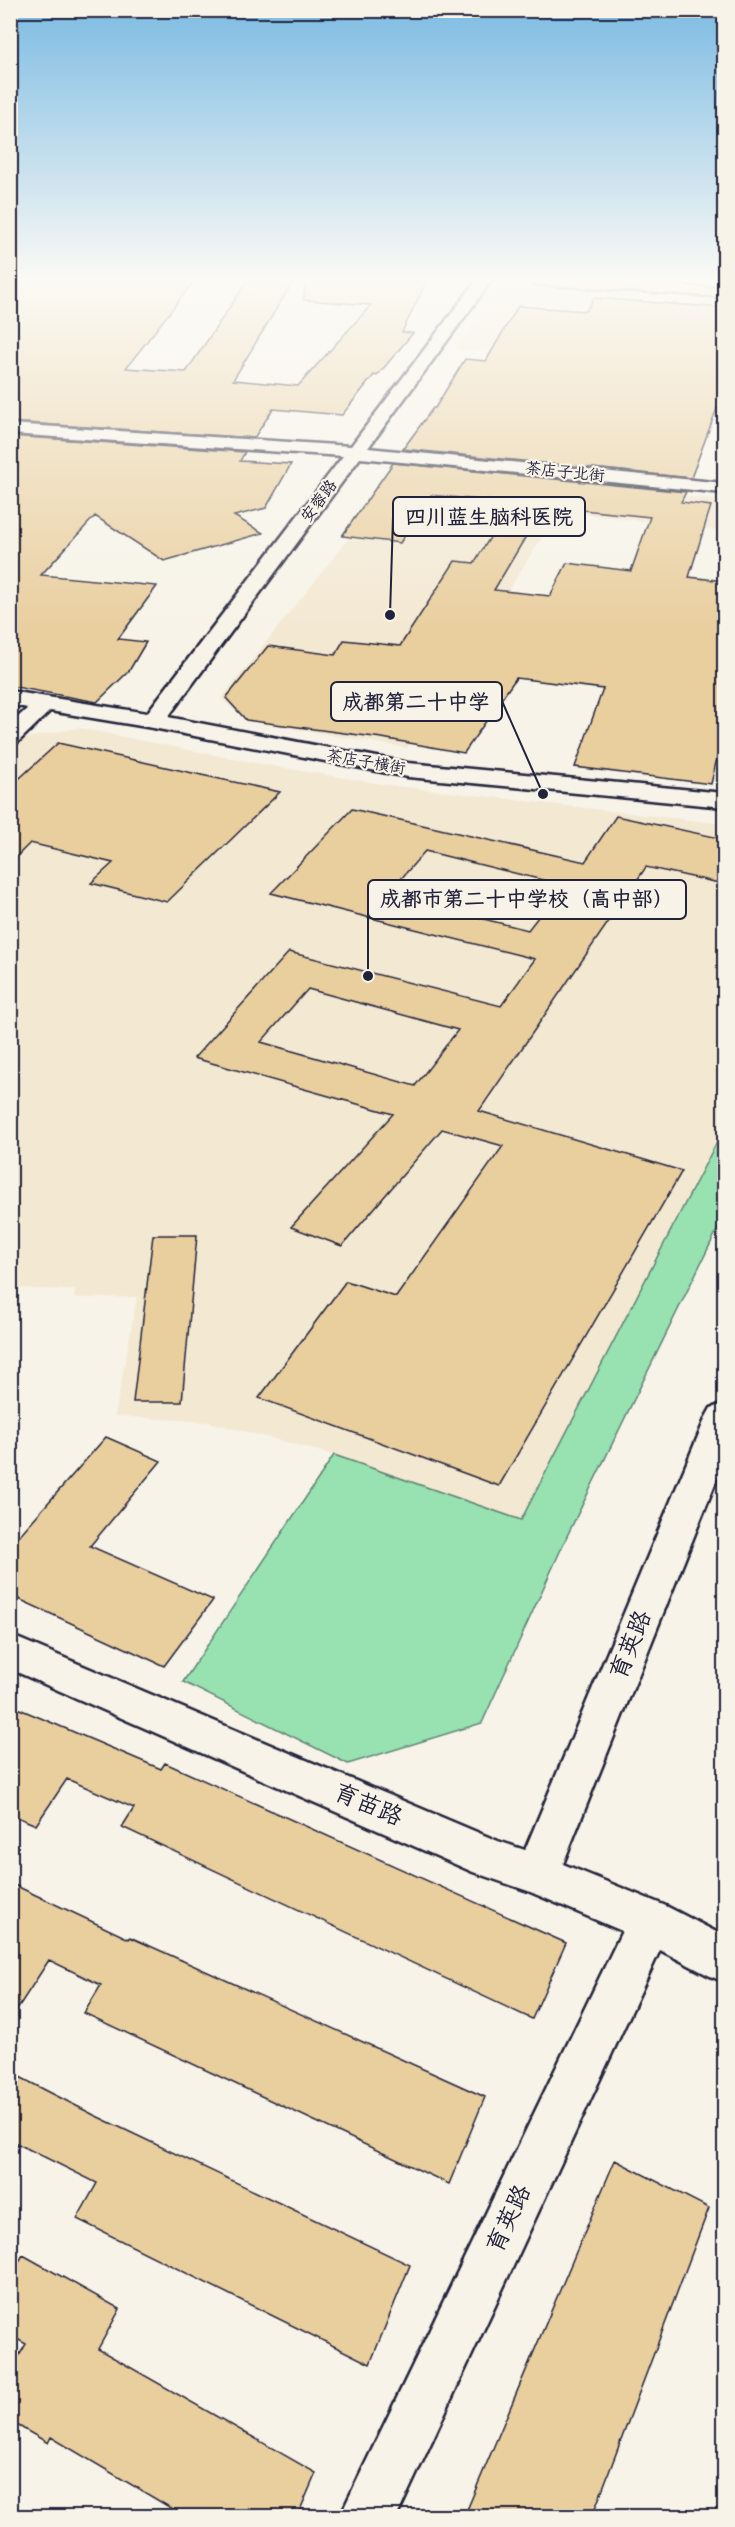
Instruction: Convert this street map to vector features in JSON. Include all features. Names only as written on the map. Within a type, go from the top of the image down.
[{"type":"street","name":"安蓉路","points":[[153,721],[397,398]]},
{"type":"street","name":"茶店子北街","points":[[10,429],[357,452],[724,488]]},
{"type":"street","name":"茶店子横街","points":[[10,698],[153,721],[408,770],[724,800]]},
{"type":"street","points":[[10,737],[46,703]]},
{"type":"street","name":"育英路","points":[[537,1874],[724,1417]]},
{"type":"street","name":"育苗路","points":[[10,1651],[489,1858],[537,1874],[650,1921],[724,1960]]},
{"type":"street","name":"育英路","points":[[368,2517],[650,1921]]},
{"type":"shaded area","points":[[434,472],[724,500],[724,531],[559,511],[407,748],[249,721],[221,699],[396,479]]},
{"type":"shaded area","points":[[78,728],[266,765],[387,785],[724,824],[724,1128],[521,1520],[334,1455],[209,1422],[115,1416],[137,1297],[74,1298],[75,1290],[11,1288],[10,750],[22,739]]},
{"type":"green space","points":[[724,1128],[724,1216],[567,1536],[482,1723],[348,1764],[183,1682],[334,1455],[521,1520]]},
{"type":"building","points":[[10,398],[356,398],[342,415],[273,409],[254,438],[10,422]]},
{"type":"building","points":[[441,398],[723,398],[720,408],[717,408],[691,478],[403,449]]},
{"type":"building","points":[[10,436],[245,452],[240,461],[291,464],[266,508],[234,516],[263,533],[164,561],[95,516],[41,575],[157,586],[118,639],[146,642],[129,671],[97,702],[10,686]]},
{"type":"building","points":[[393,463],[686,492],[681,502],[711,506],[689,577],[724,581],[724,728],[711,784],[575,767],[603,689],[516,678],[464,753],[382,738],[246,720],[226,698],[268,646],[335,655],[344,640],[400,646],[455,561],[474,563],[512,503],[431,495],[400,543],[342,536]],"holes":[[[544,506],[650,517],[631,571],[567,563],[550,596],[494,590]]]},
{"type":"building","points":[[58,743],[280,792],[167,902],[91,883],[113,863],[30,843],[10,863],[10,787]]},
{"type":"building","points":[[352,809],[585,862],[616,816],[724,839],[724,884],[646,867],[479,1111],[682,1171],[499,1486],[259,1398],[346,1281],[396,1297],[503,1146],[442,1129],[342,1246],[291,1227],[393,1114],[194,1058],[289,952],[501,1006],[535,959],[271,893]],"holes":[[[425,851],[563,885],[528,930],[387,895]],[[308,989],[458,1030],[415,1086],[261,1042]]]},
{"type":"building","points":[[153,1235],[197,1235],[182,1402],[133,1402]]},
{"type":"building","points":[[106,1437],[161,1461],[90,1546],[213,1600],[164,1666],[10,1595],[10,1546]]},
{"type":"building","points":[[10,1705],[161,1769],[165,1763],[566,1943],[532,2019],[122,1827],[134,1808],[67,1779],[36,1825],[10,1814]]},
{"type":"building","points":[[10,1883],[129,1939],[130,1937],[485,2097],[449,2184],[84,2013],[101,1985],[49,1960],[10,2020]]},
{"type":"building","points":[[10,2072],[94,2115],[410,2265],[370,2364],[77,2219],[97,2183],[10,2140]]},
{"type":"building","points":[[615,2160],[709,2208],[592,2517],[464,2517]]},
{"type":"building","points":[[23,2255],[120,2309],[98,2349],[316,2473],[297,2517],[186,2517],[51,2437],[48,2443],[10,2421],[10,2371],[26,2344],[10,2335],[10,2276]]},
{"type":"place","name":"四川蓝生脑科医院","points":[[390,615]]},
{"type":"place","name":"成都第二十中学","points":[[543,794]]},
{"type":"place","name":"成都市第二十中学校（高中部）","points":[[368,976]]}]
